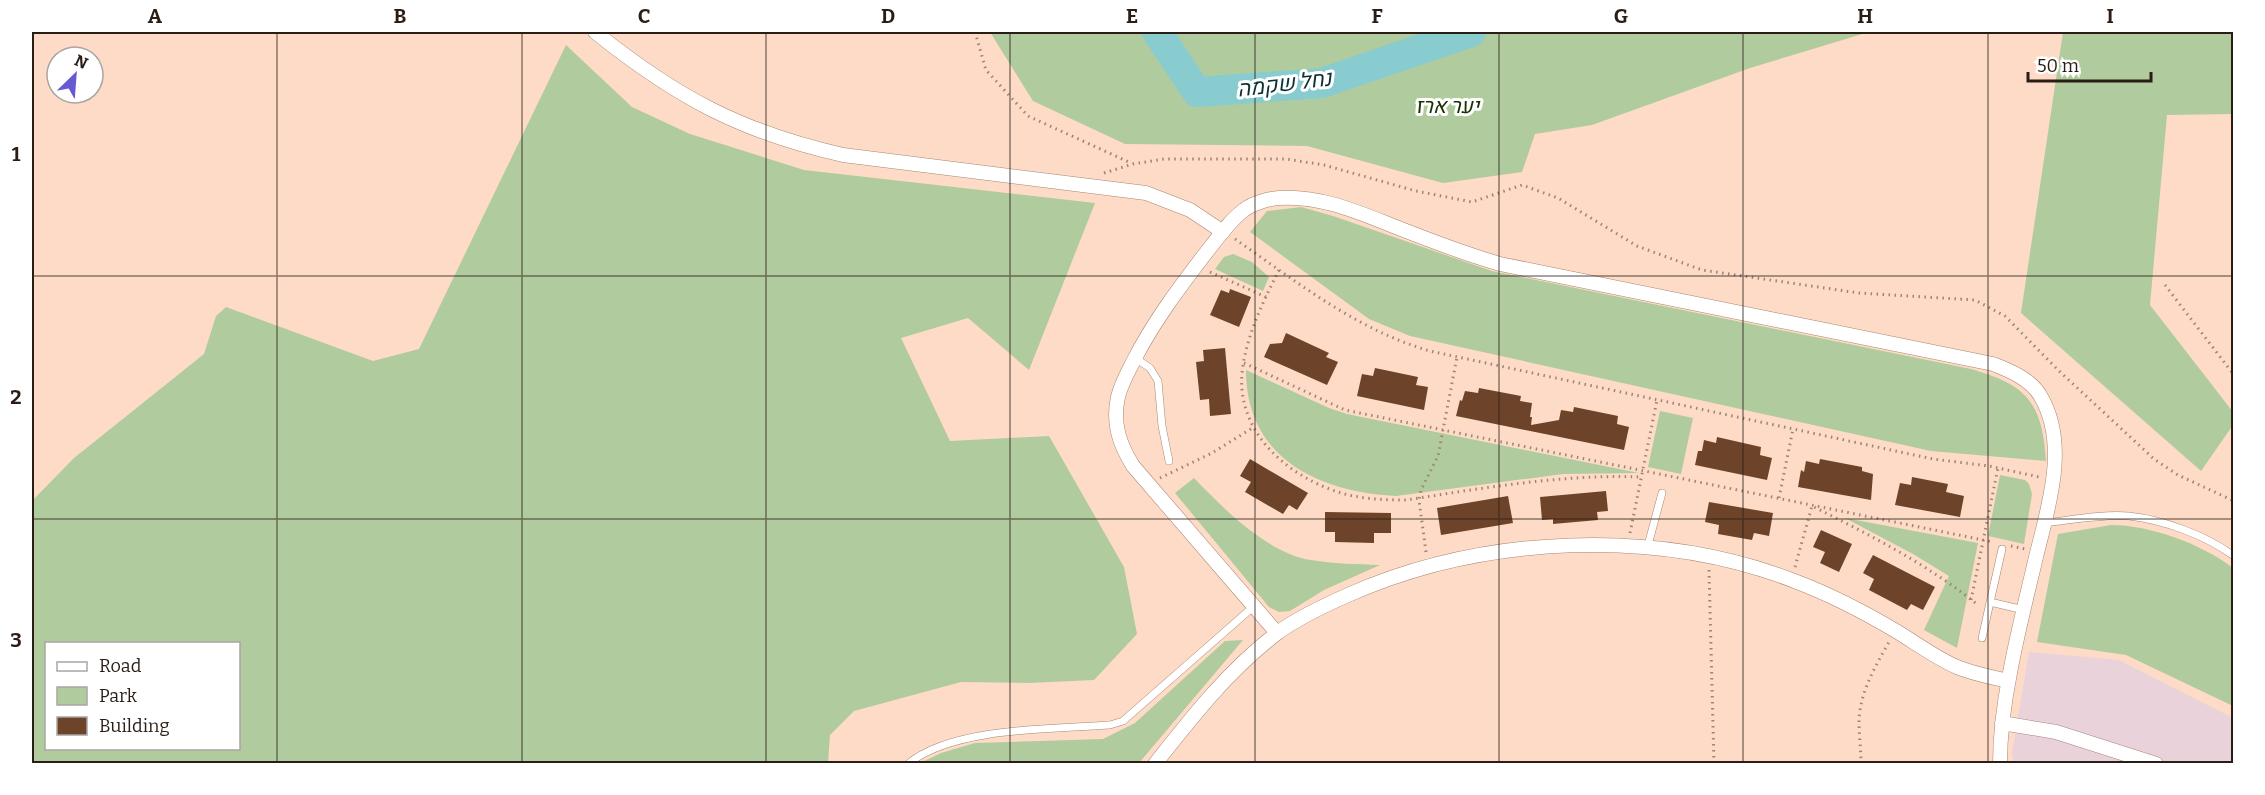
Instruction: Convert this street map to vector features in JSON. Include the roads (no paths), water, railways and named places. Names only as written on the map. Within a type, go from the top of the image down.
[{"type":"street","points":[[594,32],[662,83],[694,102],[744,125],[797,145],[843,155],[1146,193],[1190,210],[1223,231]]},
{"type":"street","points":[[1277,633],[1147,483],[1122,448],[1118,430],[1118,398],[1123,381],[1160,315],[1223,231],[1245,209],[1257,203],[1275,198],[1293,197],[1320,200],[1500,264],[1994,364],[2013,372],[2040,394],[2053,427],[2053,480],[2008,681],[2002,723],[2000,764]]},
{"type":"street","points":[[1155,764],[1201,705],[1248,657],[1277,633],[1324,606],[1365,588],[1428,567],[1479,555],[1541,548],[1627,547],[1647,549],[1709,558],[1791,580],[1862,611],[1957,667],[2008,681]]},
{"type":"street","points":[[2002,723],[2056,732],[2156,764]]},
{"type":"lane","points":[[1135,358],[1150,368],[1158,381],[1168,461]]},
{"type":"lane","points":[[1647,549],[1662,493]]},
{"type":"lane","points":[[2044,523],[2128,516],[2158,522],[2190,533],[2234,556]]},
{"type":"lane","points":[[1982,638],[2003,547]]},
{"type":"lane","points":[[1990,602],[2024,610]]},
{"type":"lane","points":[[908,764],[918,755],[965,739],[996,734],[1110,725],[1123,721],[1254,607]]},
{"type":"waterway","name":"נחל שקמה","points":[[1157,32],[1197,92],[1322,83],[1471,32]]},
{"type":"park label","name":"יער ארז","points":[[1447,106]]}]
